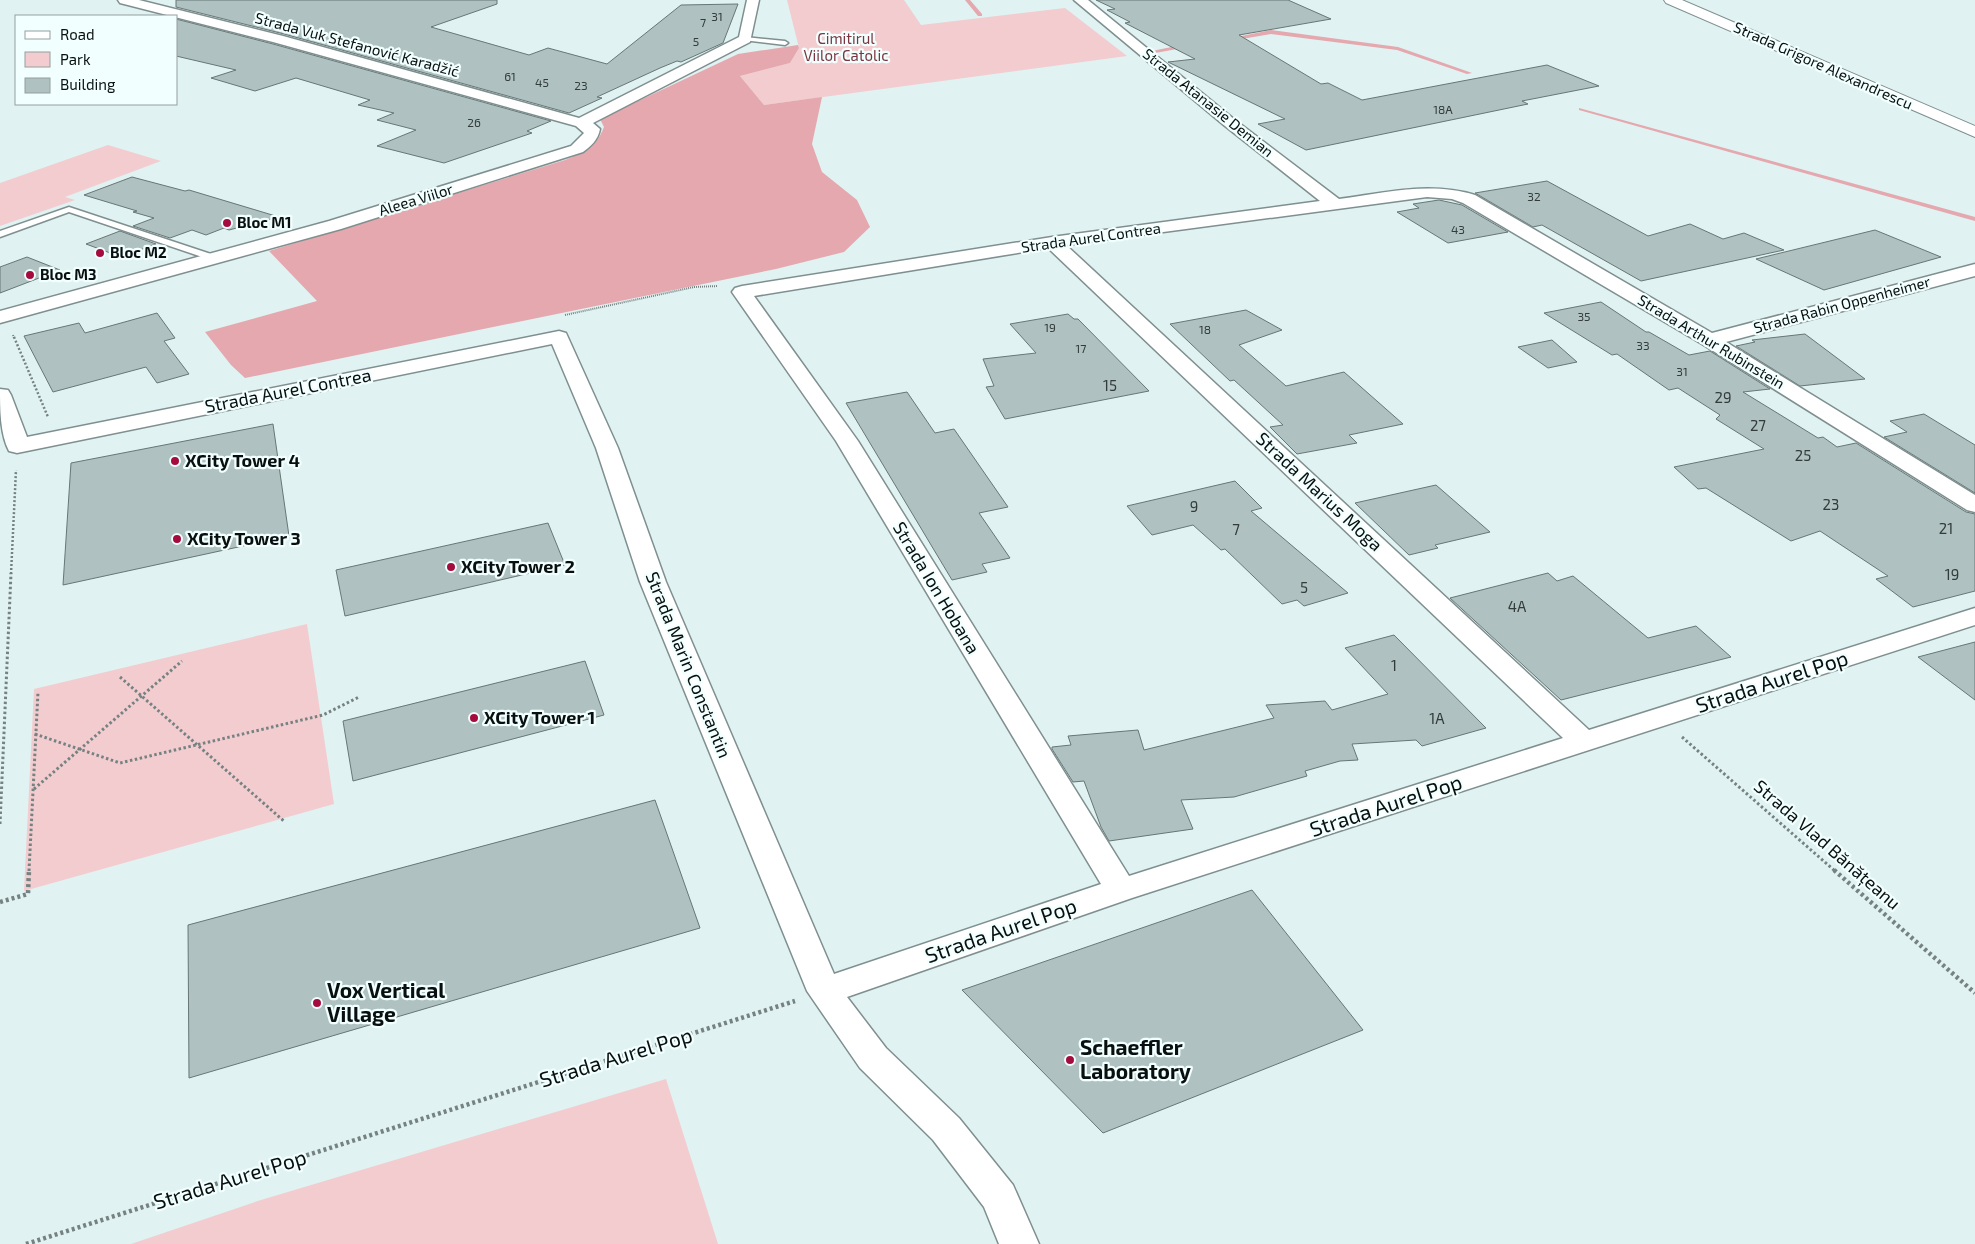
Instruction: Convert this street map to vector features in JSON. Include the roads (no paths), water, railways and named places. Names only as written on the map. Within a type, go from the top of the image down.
[{"type":"street","name":"Strada Vuk Stefanović Karadžić","points":[[124,0],[278,39],[581,123]]},
{"type":"street","points":[[581,123],[746,39],[754,0]]},
{"type":"street","name":"Strada Atanasie Demian","points":[[1080,0],[1230,123],[1336,205]]},
{"type":"street","name":"Strada Grigore Alexandrescu","points":[[1671,0],[1975,132]]},
{"type":"street","name":"Aleea Viilor","points":[[2,317],[217,259],[570,151],[588,141],[591,134],[592,130],[581,123]]},
{"type":"street","name":"Strada Aurel Contrea","points":[[742,292],[1052,242],[1427,192],[1441,192]]},
{"type":"street","name":"Strada Arthur Rubinstein","points":[[1441,192],[1469,199],[1709,340],[1975,505]]},
{"type":"street","name":"Strada Marius Moga","points":[[1052,242],[1585,742]]},
{"type":"street","name":"Strada Rabin Oppenheimer","points":[[1709,340],[1975,270]]},
{"type":"street","name":"Strada Ion Hobana","points":[[742,292],[846,441],[1120,890]]},
{"type":"street","name":"Strada Aurel Contrea","points":[[0,395],[15,434],[17,446],[560,336]]},
{"type":"street","name":"Strada Marin Constantin","points":[[560,336],[607,448],[653,582],[824,991],[873,1058],[946,1128],[999,1197],[1019,1244]]},
{"type":"street","name":"Strada Aurel Pop","points":[[824,991],[1120,890],[1975,616]]},
{"type":"lane","points":[[746,39],[785,43]]},
{"type":"lane","points":[[0,234],[69,209],[217,259]]},
{"type":"waterway","points":[[967,0],[980,15]]},
{"type":"waterway","points":[[1230,39],[1271,32],[1398,49],[1469,73]]},
{"type":"waterway","points":[[1155,51],[1186,46]]},
{"type":"waterway","points":[[1581,109],[1975,219]]},
{"type":"place","name":"Bloc M1","points":[[227,223]]},
{"type":"place","name":"Bloc M2","points":[[100,253]]},
{"type":"place","name":"Bloc M3","points":[[30,275]]},
{"type":"place","name":"XCity Tower 4","points":[[175,461]]},
{"type":"place","name":"XCity Tower 3","points":[[177,539]]},
{"type":"place","name":"XCity Tower 2","points":[[451,567]]},
{"type":"place","name":"XCity Tower 1","points":[[474,718]]},
{"type":"place","name":"Vox Vertical Village","points":[[317,1003]]},
{"type":"place","name":"Schaeffler Laboratory","points":[[1070,1060]]},
{"type":"park label","name":"Cimitirul Viilor Catolic","points":[[846,48]]}]
